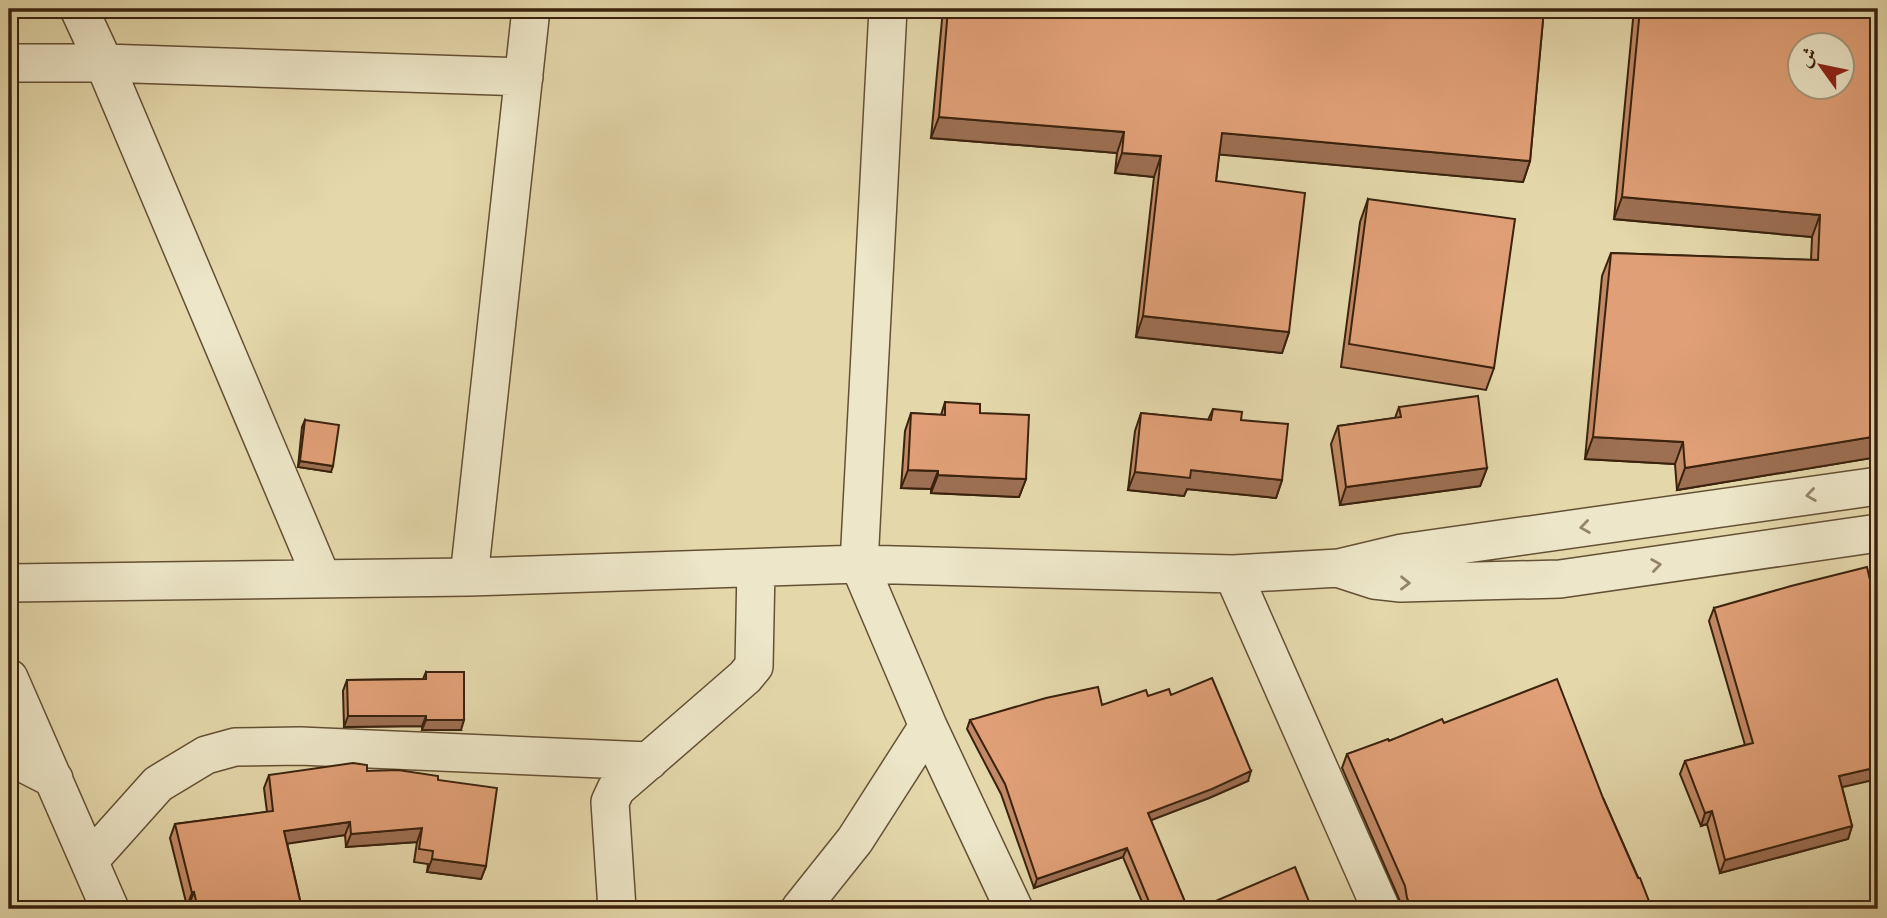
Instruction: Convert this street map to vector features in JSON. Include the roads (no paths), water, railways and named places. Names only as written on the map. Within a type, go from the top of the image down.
[{"type":"street","points":[[79,9],[322,579]]},
{"type":"street","points":[[469,577],[531,9]]},
{"type":"street","points":[[888,9],[859,564],[928,726],[1014,909]]},
{"type":"street","points":[[9,63],[104,63],[524,77]]},
{"type":"street","points":[[9,583],[469,577],[859,564],[1233,575],[1339,568],[1402,553],[1878,486]]},
{"type":"street","points":[[1339,568],[1374,580],[1401,583],[1560,579],[1878,533]]},
{"type":"street","points":[[617,909],[610,802],[616,789],[745,677],[754,666],[756,568]]},
{"type":"street","points":[[1233,575],[1381,909]]},
{"type":"street","points":[[9,678],[110,909]]},
{"type":"street","points":[[800,909],[855,840],[928,726]]},
{"type":"street","points":[[89,861],[158,784],[206,755],[235,747],[300,746],[649,761]]},
{"type":"street","points":[[9,756],[54,779]]}]
